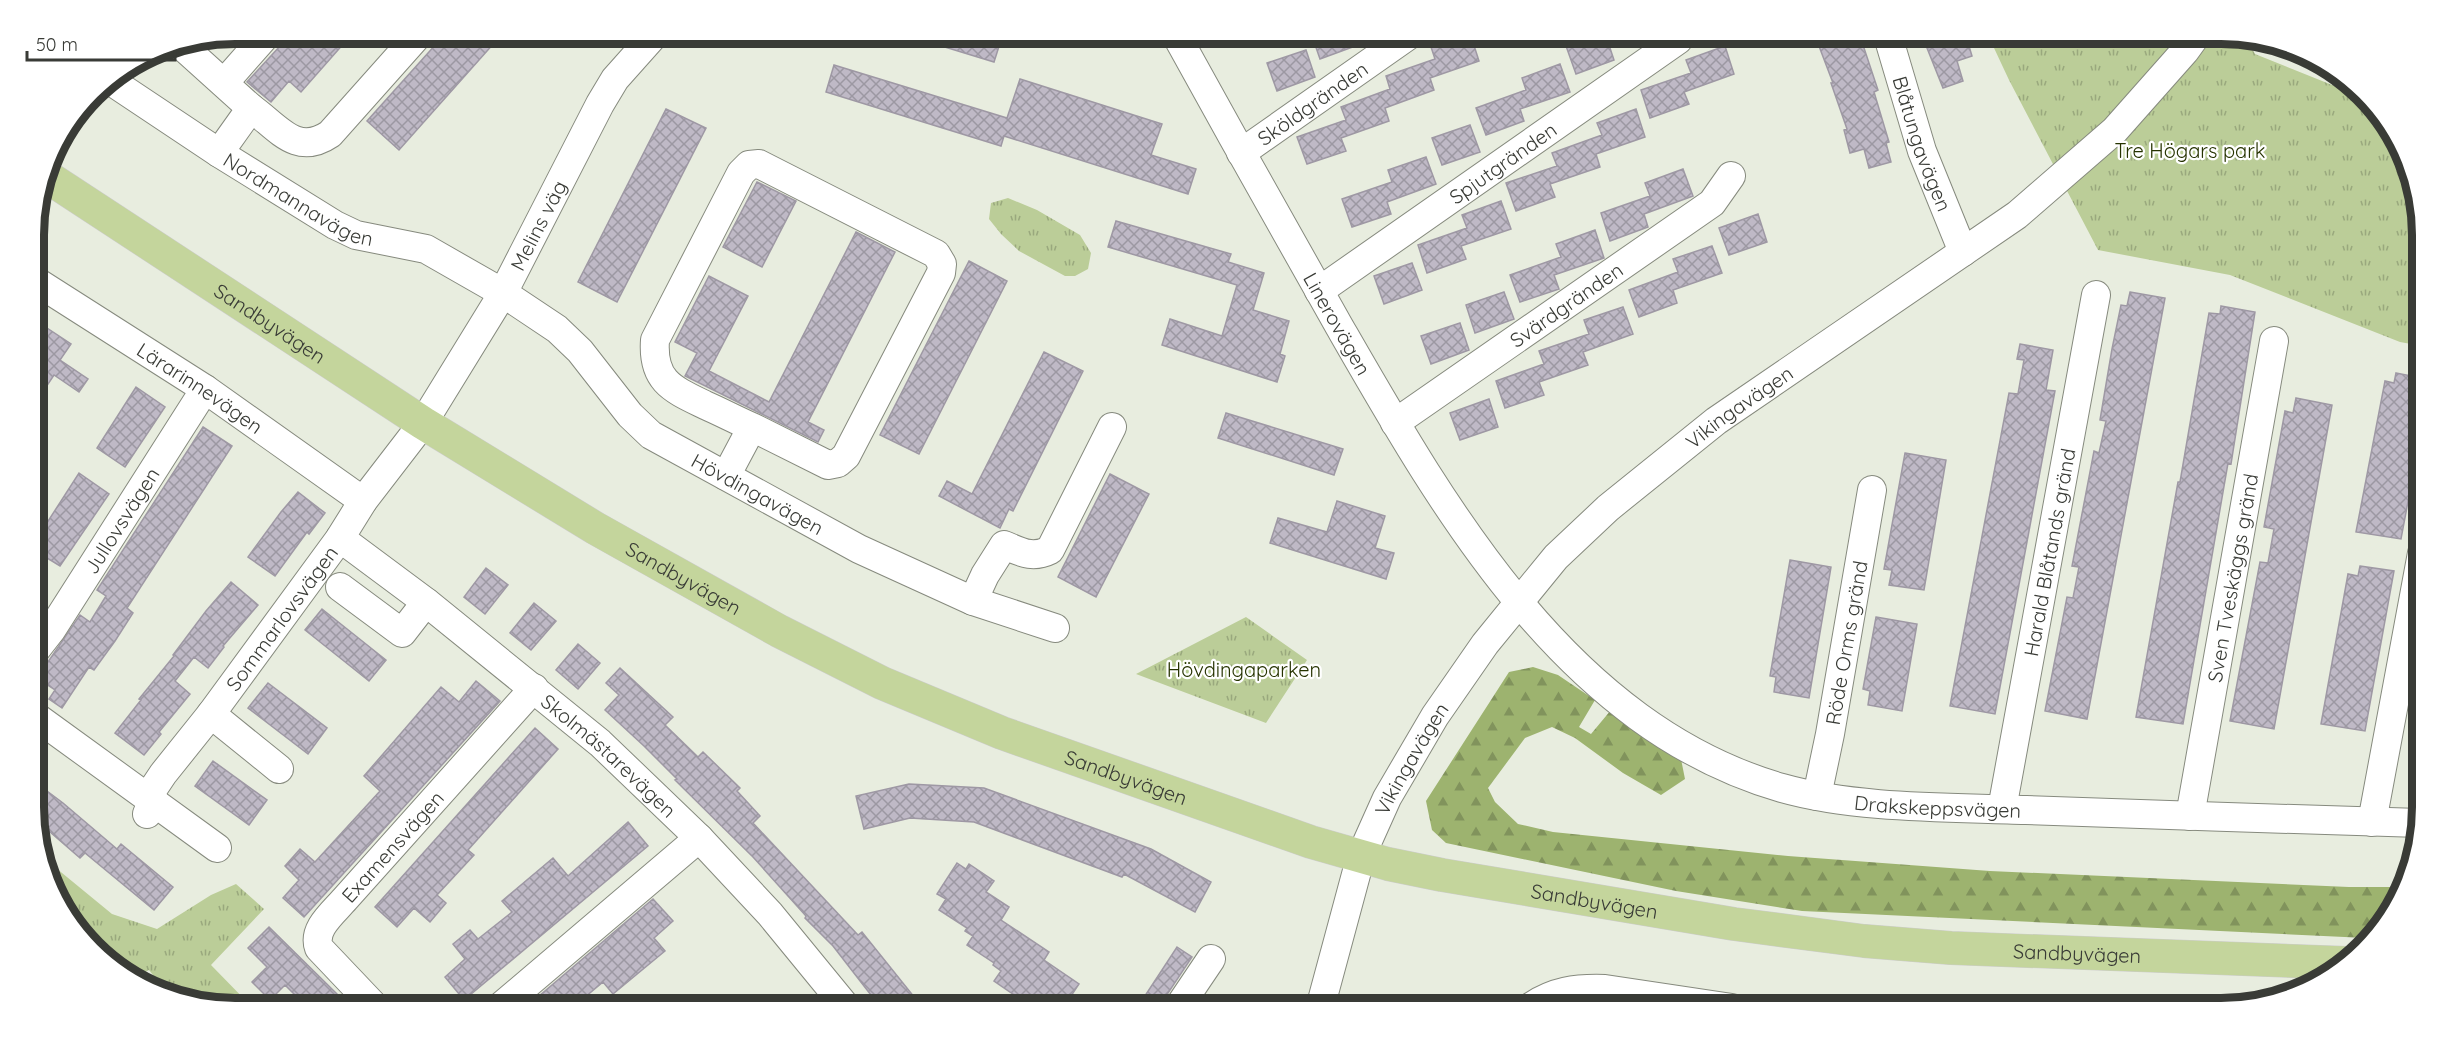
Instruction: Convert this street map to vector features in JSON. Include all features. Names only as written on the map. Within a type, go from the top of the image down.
[{"type":"main road","name":"Sandbyvägen","points":[[52,180],[423,423],[595,528],[779,631],[882,683],[1002,733],[1311,842],[1361,856],[1466,879],[1734,924],[1864,941],[1951,948],[2331,962]]},
{"type":"street","points":[[224,83],[259,43]]},
{"type":"street","points":[[187,50],[251,108],[297,142],[314,142],[330,134],[411,43]]},
{"type":"street","name":"Melins väg","points":[[423,423],[503,294],[600,104],[615,80],[647,43]]},
{"type":"street","name":"Linerovägen","points":[[1180,43],[1319,291],[1436,491],[1477,550],[1521,603]]},
{"type":"street","name":"Sköldgränden","points":[[1241,153],[1398,43]]},
{"type":"street","name":"Spjutgränden","points":[[1319,291],[1674,43]]},
{"type":"street","name":"Blåtungavägen","points":[[1890,43],[1922,151],[1963,252]]},
{"type":"street","name":"Vikingavägen","points":[[1323,997],[1361,856],[1387,798],[1435,716],[1485,644],[1521,603],[1556,557],[1580,533],[1716,421],[2017,215],[2091,153],[2139,105],[2190,43]]},
{"type":"street","name":"Nordmannavägen","points":[[116,85],[219,153],[335,225],[357,235],[426,249],[503,294]]},
{"type":"street","points":[[219,153],[251,108]]},
{"type":"street","points":[[759,164],[936,254],[942,264],[940,273],[852,446],[838,463],[828,465],[752,427],[674,390],[663,379],[654,351],[655,340],[741,172],[749,165],[759,164]]},
{"type":"street","name":"Svärdgränden","points":[[1395,423],[1712,202],[1731,176]]},
{"type":"street","name":"Lärarinnevägen","points":[[44,289],[205,389],[363,501]]},
{"type":"street","name":"Hövdingavägen","points":[[503,294],[557,329],[572,344],[630,416],[651,435],[859,549],[973,601],[1055,628]]},
{"type":"street","name":"Harald Blåtands gränd","points":[[2002,809],[2096,296]]},
{"type":"street","name":"Sven Tveskäggs gränd","points":[[2190,816],[2274,341]]},
{"type":"street","name":"Jullovsvägen","points":[[43,640],[205,389]]},
{"type":"street","name":"Sommarlovsvägen","points":[[150,808],[153,789],[211,714],[340,538],[363,501],[423,423]]},
{"type":"street","points":[[726,476],[752,427]]},
{"type":"street","points":[[973,601],[985,575],[1004,545],[1029,556],[1041,555],[1050,550],[1112,427]]},
{"type":"street","name":"Röde Orms gränd","points":[[1817,796],[1830,734],[1872,490]]},
{"type":"street","name":"Skolmästarevägen","points":[[340,538],[426,602],[600,743],[699,838],[770,914],[834,998]]},
{"type":"street","points":[[340,587],[402,633],[426,602]]},
{"type":"street","name":"Drakskeppsvägen","points":[[1521,603],[1597,682],[1629,709],[1678,743],[1756,780],[1817,796],[1898,804],[2002,809],[2412,823]]},
{"type":"street","points":[[2372,822],[2412,607]]},
{"type":"street","name":"Examensvägen","points":[[366,998],[319,948],[316,941],[318,933],[345,899],[534,688]]},
{"type":"street","points":[[211,714],[279,770]]},
{"type":"street","points":[[43,723],[150,808],[217,848]]},
{"type":"street","points":[[511,998],[699,838]]},
{"type":"street","points":[[1185,998],[1211,959]]},
{"type":"street","points":[[1549,997],[1563,990],[1585,989],[1605,989],[1660,997]]},
{"type":"green space","name":"Tre Högars park","points":[[1992,43],[2222,43],[2250,46],[2255,54],[2348,91],[2373,118],[2387,139],[2406,185],[2411,209],[2412,234],[2412,344],[2400,342],[2230,275],[2098,250]]},
{"type":"green space","points":[[1008,198],[1037,210],[1080,235],[1091,253],[1088,269],[1075,276],[1065,276],[1019,251],[989,219],[991,203]]},
{"type":"green space","name":"Hövdingaparken","points":[[1246,617],[1307,660],[1266,723],[1136,674]]},
{"type":"green space","points":[[1533,667],[1558,675],[1595,700],[1579,727],[1591,734],[1611,710],[1681,759],[1685,779],[1661,795],[1623,773],[1575,738],[1552,727],[1525,738],[1488,788],[1495,802],[1518,824],[1553,832],[1788,856],[1990,871],[2394,887],[2373,923],[2361,938],[1802,911],[1676,891],[1446,843],[1432,830],[1426,801],[1509,672]]},
{"type":"green space","points":[[53,866],[112,914],[157,929],[211,895],[236,884],[264,909],[211,965],[243,998],[209,996],[173,987],[158,982],[149,970],[142,974],[139,972],[99,942],[69,902]]},
{"type":"building","points":[[283,43],[344,43],[301,92],[289,81],[271,102],[247,82]]},
{"type":"building","points":[[437,43],[494,43],[399,150],[367,121]]},
{"type":"building","points":[[932,43],[1000,43],[994,62]]},
{"type":"building","points":[[1314,43],[1357,43],[1358,45],[1320,59]]},
{"type":"building","points":[[1442,43],[1473,43],[1479,61],[1430,78],[1434,90],[1385,108],[1389,121],[1341,138],[1346,151],[1307,164],[1297,137],[1346,120],[1341,107],[1390,89],[1386,76],[1435,59],[1431,47]]},
{"type":"building","points":[[1575,43],[1608,43],[1614,60],[1576,74],[1566,46]]},
{"type":"building","points":[[1818,43],[1862,43],[1878,90],[1874,92],[1889,142],[1886,143],[1891,162],[1869,168],[1864,149],[1850,153],[1844,130],[1847,129],[1831,83],[1833,83]]},
{"type":"building","points":[[1930,43],[1968,43],[1972,56],[1957,61],[1963,81],[1943,88],[1927,48],[1931,47]]},
{"type":"building","points":[[1725,46],[1734,74],[1684,92],[1689,104],[1650,118],[1641,90],[1691,73],[1686,60]]},
{"type":"building","points":[[1306,50],[1315,77],[1277,91],[1267,63]]},
{"type":"building","points":[[1560,64],[1570,92],[1520,109],[1524,121],[1486,135],[1476,108],[1526,90],[1522,78]]},
{"type":"building","points":[[834,65],[1007,118],[1020,79],[1162,124],[1151,155],[1196,169],[1188,194],[1004,136],[1001,146],[826,92]]},
{"type":"building","points":[[666,109],[706,128],[617,302],[578,282]]},
{"type":"building","points":[[1636,109],[1645,137],[1596,154],[1600,167],[1550,184],[1555,197],[1516,211],[1506,183],[1557,166],[1552,153],[1602,135],[1597,123]]},
{"type":"building","points":[[1470,125],[1480,152],[1442,165],[1432,138]]},
{"type":"building","points":[[1426,157],[1436,184],[1387,202],[1391,214],[1352,227],[1342,199],[1392,182],[1388,170]]},
{"type":"building","points":[[1683,169],[1693,196],[1644,214],[1648,227],[1610,241],[1601,213],[1650,196],[1645,183]]},
{"type":"building","points":[[757,182],[796,201],[762,267],[723,247]]},
{"type":"building","points":[[1501,201],[1511,229],[1461,246],[1466,259],[1427,273],[1418,245],[1467,228],[1462,215]]},
{"type":"building","points":[[1758,214],[1767,242],[1729,255],[1719,228]]},
{"type":"building","points":[[1116,221],[1231,254],[1228,262],[1264,273],[1253,310],[1289,321],[1280,354],[1285,356],[1277,382],[1162,345],[1170,319],[1222,336],[1237,285],[1108,247]]},
{"type":"building","points":[[1595,230],[1604,258],[1554,275],[1559,289],[1520,302],[1510,275],[1561,257],[1556,244]]},
{"type":"building","points":[[856,232],[895,252],[808,422],[824,430],[818,442],[685,376],[697,353],[675,342],[709,276],[748,296],[709,371],[769,402]]},
{"type":"building","points":[[1712,246],[1722,273],[1673,290],[1677,303],[1639,317],[1629,290],[1678,272],[1673,259]]},
{"type":"building","points":[[969,261],[1007,281],[919,454],[880,435]]},
{"type":"building","points":[[1412,263],[1422,290],[1384,304],[1374,276]]},
{"type":"building","points":[[1504,292],[1514,319],[1475,333],[1466,305]]},
{"type":"building","points":[[2130,292],[2165,298],[2087,719],[2045,711],[2067,597],[2073,598],[2079,567],[2072,566],[2094,451],[2099,453],[2106,421],[2100,420],[2112,349],[2121,305],[2127,306]]},
{"type":"building","points":[[2221,306],[2255,312],[2231,464],[2228,463],[2183,724],[2136,717],[2209,313],[2220,314]]},
{"type":"building","points":[[1623,307],[1633,334],[1583,352],[1588,365],[1539,382],[1544,395],[1505,408],[1496,381],[1544,364],[1539,351],[1589,334],[1584,320]]},
{"type":"building","points":[[1460,323],[1469,350],[1431,364],[1421,336]]},
{"type":"building","points":[[44,326],[71,344],[60,360],[88,379],[79,392],[54,375],[44,390]]},
{"type":"building","points":[[2020,344],[2053,350],[2046,390],[2055,391],[1995,714],[1950,706],[2009,393],[2018,394],[2024,360],[2017,359]]},
{"type":"building","points":[[1044,352],[1083,371],[1013,511],[1009,509],[1000,528],[939,496],[947,481],[972,494]]},
{"type":"building","points":[[2396,373],[2412,376],[2412,480],[2401,539],[2356,532],[2385,381],[2394,383]]},
{"type":"building","points":[[136,387],[165,407],[125,467],[97,448]]},
{"type":"building","points":[[2296,398],[2332,405],[2274,729],[2230,721],[2260,562],[2268,563],[2274,529],[2264,527],[2285,411],[2293,413]]},
{"type":"building","points":[[1489,399],[1498,427],[1460,440],[1450,413]]},
{"type":"building","points":[[1226,413],[1343,449],[1334,475],[1218,438]]},
{"type":"building","points":[[203,427],[232,446],[127,608],[133,613],[115,641],[94,670],[89,667],[62,708],[49,699],[55,690],[43,682],[43,669],[80,615],[90,622],[106,596],[97,590]]},
{"type":"building","points":[[1905,453],[1946,460],[1924,590],[1889,585],[1892,570],[1884,569]]},
{"type":"building","points":[[79,473],[109,494],[60,566],[43,556],[43,528]]},
{"type":"building","points":[[1110,474],[1149,494],[1096,597],[1058,577]]},
{"type":"building","points":[[298,492],[325,513],[309,534],[307,532],[275,576],[248,557]]},
{"type":"building","points":[[1337,501],[1385,516],[1375,548],[1394,553],[1386,579],[1270,543],[1278,518],[1327,532]]},
{"type":"building","points":[[1790,560],[1831,567],[1809,698],[1774,692],[1776,677],[1770,676]]},
{"type":"building","points":[[2360,566],[2394,571],[2365,731],[2321,724],[2348,574],[2358,576]]},
{"type":"building","points":[[486,568],[508,585],[485,614],[464,597]]},
{"type":"building","points":[[231,582],[258,605],[223,646],[208,668],[194,657],[175,681],[190,694],[159,732],[161,734],[144,755],[115,733],[206,611]]},
{"type":"building","points":[[534,603],[556,621],[531,650],[510,633]]},
{"type":"building","points":[[322,609],[386,660],[369,681],[305,630]]},
{"type":"building","points":[[1876,617],[1917,624],[1902,711],[1868,705],[1870,691],[1863,689]]},
{"type":"building","points":[[578,644],[600,663],[578,689],[556,670]]},
{"type":"building","points":[[620,668],[673,717],[665,725],[698,757],[703,752],[740,788],[737,791],[760,816],[753,823],[858,935],[862,932],[915,998],[873,998],[833,946],[805,918],[806,916],[753,857],[644,746],[605,710],[619,695],[606,683]]},
{"type":"building","points":[[476,681],[500,701],[304,917],[283,898],[299,880],[285,866],[300,849],[315,862],[380,791],[364,776],[441,687],[459,702]]},
{"type":"building","points":[[268,683],[327,728],[308,754],[248,708]]},
{"type":"building","points":[[535,728],[558,749],[468,850],[474,855],[437,895],[446,903],[430,922],[414,908],[397,927],[375,907]]},
{"type":"building","points":[[213,761],[267,800],[249,825],[195,786]]},
{"type":"building","points":[[909,784],[984,788],[1151,849],[1211,882],[1195,912],[1124,874],[1122,877],[974,822],[910,818],[864,829],[856,796]]},
{"type":"building","points":[[43,788],[117,849],[121,844],[173,887],[154,910],[85,853],[80,858],[45,827]]},
{"type":"building","points":[[628,822],[648,846],[467,998],[462,998],[445,977],[465,959],[453,944],[470,930],[478,939],[512,912],[502,901],[553,858],[568,876]]},
{"type":"building","points":[[957,863],[966,869],[969,864],[994,881],[986,892],[1009,907],[1001,920],[1049,952],[1044,960],[1079,984],[1070,998],[1018,998],[994,981],[1001,971],[993,965],[994,963],[967,945],[973,936],[965,931],[967,928],[939,910],[946,899],[937,894]]},
{"type":"building","points":[[653,899],[673,921],[654,938],[665,951],[613,994],[603,982],[584,998],[537,998]]},
{"type":"building","points":[[269,927],[341,998],[298,998],[285,985],[272,998],[268,998],[252,982],[267,967],[248,948]]},
{"type":"building","points":[[1177,947],[1192,957],[1165,998],[1144,998]]}]
